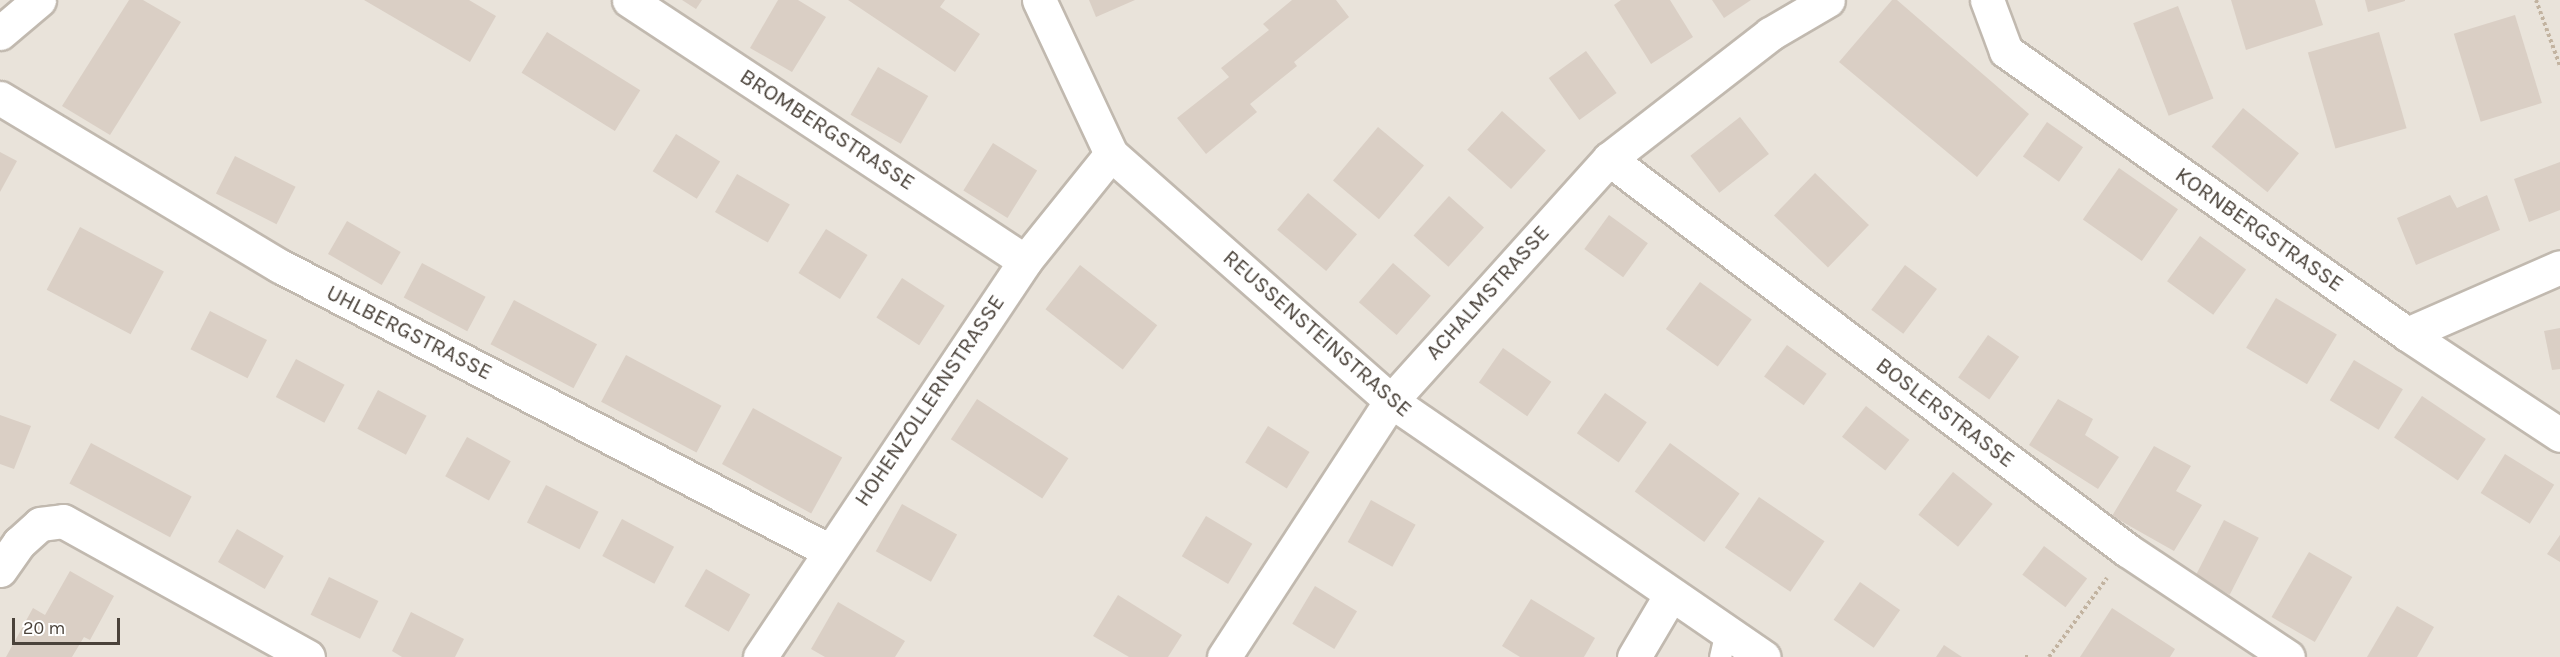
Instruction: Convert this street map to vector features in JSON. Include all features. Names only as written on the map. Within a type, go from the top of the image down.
[{"type":"street","points":[[0,33],[39,0]]},
{"type":"street","name":"BROMBERGSTRASSE","points":[[629,0],[1025,261]]},
{"type":"street","name":"REUSSENSTEINSTRASSE","points":[[1039,0],[1111,154],[1391,401],[1670,596],[1723,644],[1763,657]]},
{"type":"street","name":"ACHALMSTRASSE","points":[[1224,657],[1391,401],[1609,159],[1770,34],[1828,0]]},
{"type":"street","name":"KORNBERGSTRASSE","points":[[1986,0],[2006,51],[2407,334],[2560,435]]},
{"type":"street","name":"UHLBERGSTRASSE","points":[[0,98],[280,267],[828,550]]},
{"type":"street","name":"HOHENZOLLERNSTRASSE","points":[[760,657],[828,550],[1025,261],[1111,154]]},
{"type":"street","name":"BOSLERSTRASSE","points":[[1609,159],[2127,550],[2288,657]]},
{"type":"street","points":[[2407,334],[2560,267]]},
{"type":"street","points":[[0,570],[19,543],[40,524],[63,521],[308,657]]},
{"type":"street","points":[[1634,657],[1670,596]]},
{"type":"path","points":[[2536,0],[2560,66]]},
{"type":"path","points":[[2049,657],[2127,550]]},
{"type":"shaded area","points":[[0,0],[2560,0],[2560,657],[0,657]]},
{"type":"building","points":[[129,0],[143,0],[181,22],[110,135],[62,106]]},
{"type":"building","points":[[364,0],[469,0],[496,16],[470,62]]},
{"type":"building","points":[[682,0],[702,0],[696,9]]},
{"type":"building","points":[[778,0],[798,0],[826,17],[792,72],[750,48]]},
{"type":"building","points":[[848,0],[945,0],[940,7],[980,34],[955,72]]},
{"type":"building","points":[[1089,0],[1135,0],[1096,17]]},
{"type":"building","points":[[1292,0],[1336,0],[1349,17],[1294,62],[1297,66],[1250,104],[1257,112],[1206,154],[1177,118],[1229,77],[1221,68],[1269,30],[1263,24]]},
{"type":"building","points":[[1621,0],[1670,0],[1693,37],[1651,64],[1614,5]]},
{"type":"building","points":[[1712,0],[1751,0],[1724,18]]},
{"type":"building","points":[[1892,0],[1897,0],[2029,114],[1977,177],[1839,62]]},
{"type":"building","points":[[2231,0],[2315,0],[2323,25],[2246,50]]},
{"type":"building","points":[[2365,0],[2405,0],[2405,1],[2368,12]]},
{"type":"building","points":[[2178,6],[2213,98],[2169,116],[2133,23]]},
{"type":"building","points":[[2515,15],[2542,103],[2481,122],[2454,34]]},
{"type":"building","points":[[547,32],[640,90],[615,131],[522,73]]},
{"type":"building","points":[[2379,32],[2407,128],[2335,149],[2308,52]]},
{"type":"building","points":[[1586,51],[1617,93],[1579,120],[1549,78]]},
{"type":"building","points":[[878,67],[928,96],[901,144],[850,115]]},
{"type":"building","points":[[2243,108],[2299,153],[2267,192],[2212,147]]},
{"type":"building","points":[[1502,111],[1546,150],[1511,189],[1467,150]]},
{"type":"building","points":[[1740,117],[1769,154],[1719,193],[1690,156]]},
{"type":"building","points":[[2047,122],[2083,147],[2059,182],[2023,156]]},
{"type":"building","points":[[1378,127],[1424,166],[1379,219],[1333,181]]},
{"type":"building","points":[[676,134],[720,162],[697,199],[653,171]]},
{"type":"building","points":[[993,143],[1037,171],[1007,218],[963,190]]},
{"type":"building","points":[[0,152],[17,161],[0,192]]},
{"type":"building","points":[[235,156],[296,187],[277,224],[216,193]]},
{"type":"building","points":[[2560,162],[2560,210],[2529,222],[2514,179]]},
{"type":"building","points":[[2119,168],[2178,209],[2142,261],[2083,220]]},
{"type":"building","points":[[1815,173],[1869,225],[1828,268],[1774,215]]},
{"type":"building","points":[[737,174],[790,204],[768,243],[715,212]]},
{"type":"building","points":[[1308,193],[1357,234],[1326,271],[1277,230]]},
{"type":"building","points":[[2450,195],[2457,208],[2487,195],[2500,230],[2416,265],[2397,218]]},
{"type":"building","points":[[1449,196],[1484,227],[1448,267],[1414,235]]},
{"type":"building","points":[[1609,215],[1648,243],[1623,277],[1584,249]]},
{"type":"building","points":[[347,221],[401,252],[382,285],[328,254]]},
{"type":"building","points":[[80,227],[164,272],[131,334],[47,290]]},
{"type":"building","points":[[826,229],[868,255],[840,299],[798,273]]},
{"type":"building","points":[[2200,236],[2246,270],[2213,315],[2167,281]]},
{"type":"building","points":[[422,263],[486,297],[467,331],[404,297]]},
{"type":"building","points":[[1393,263],[1431,296],[1397,335],[1359,302]]},
{"type":"building","points":[[1080,265],[1157,325],[1123,369],[1046,309]]},
{"type":"building","points":[[1905,265],[1937,289],[1903,334],[1871,310]]},
{"type":"building","points":[[902,278],[945,306],[919,345],[876,317]]},
{"type":"building","points":[[1700,282],[1752,320],[1718,367],[1666,329]]},
{"type":"building","points":[[2276,298],[2337,335],[2307,384],[2246,348]]},
{"type":"building","points":[[514,300],[597,344],[574,388],[491,344]]},
{"type":"building","points":[[210,311],[267,340],[248,378],[190,349]]},
{"type":"building","points":[[2560,328],[2560,369],[2552,370],[2544,331]]},
{"type":"building","points":[[1988,335],[2019,357],[1989,399],[1958,378]]},
{"type":"building","points":[[1787,345],[1827,374],[1804,405],[1764,377]]},
{"type":"building","points":[[1503,348],[1551,382],[1527,416],[1479,382]]},
{"type":"building","points":[[626,355],[721,406],[696,452],[601,402]]},
{"type":"building","points":[[296,359],[345,385],[324,423],[276,397]]},
{"type":"building","points":[[2354,360],[2403,389],[2379,430],[2330,400]]},
{"type":"building","points":[[378,390],[427,416],[406,455],[357,429]]},
{"type":"building","points":[[1605,393],[1647,422],[1619,462],[1577,433]]},
{"type":"building","points":[[2422,396],[2486,439],[2458,481],[2394,437]]},
{"type":"building","points":[[977,399],[1068,458],[1042,499],[951,439]]},
{"type":"building","points":[[2058,399],[2093,419],[2085,435],[2119,457],[2098,489],[2029,445]]},
{"type":"building","points":[[1866,406],[1909,440],[1885,471],[1842,437]]},
{"type":"building","points":[[753,408],[842,457],[811,513],[722,464]]},
{"type":"building","points":[[0,415],[31,426],[14,469],[0,464]]},
{"type":"building","points":[[1268,426],[1310,452],[1287,488],[1245,462]]},
{"type":"building","points":[[467,437],[511,461],[489,501],[445,476]]},
{"type":"building","points":[[91,443],[192,497],[170,537],[69,484]]},
{"type":"building","points":[[1670,443],[1740,494],[1704,542],[1635,492]]},
{"type":"building","points":[[2154,446],[2191,466],[2176,491],[2202,505],[2174,551],[2112,516]]},
{"type":"building","points":[[2505,454],[2554,485],[2530,524],[2481,493]]},
{"type":"building","points":[[1953,472],[1993,504],[1958,547],[1918,515]]},
{"type":"building","points":[[546,485],[599,512],[580,549],[527,522]]},
{"type":"building","points":[[1759,497],[1824,541],[1790,592],[1725,548]]},
{"type":"building","points":[[1371,500],[1416,525],[1392,567],[1348,542]]},
{"type":"building","points":[[902,504],[957,535],[931,582],[876,551]]},
{"type":"building","points":[[1206,516],[1252,544],[1228,584],[1182,556]]},
{"type":"building","points":[[622,519],[674,547],[654,584],[602,556]]},
{"type":"building","points":[[2224,520],[2259,538],[2230,595],[2195,577]]},
{"type":"building","points":[[237,529],[284,556],[265,589],[218,562]]},
{"type":"building","points":[[2560,535],[2560,562],[2547,554]]},
{"type":"building","points":[[2044,546],[2087,578],[2065,607],[2022,575]]},
{"type":"building","points":[[2309,552],[2352,577],[2315,642],[2272,617]]},
{"type":"building","points":[[706,569],[750,594],[729,632],[684,606]]},
{"type":"building","points":[[70,571],[114,596],[90,640],[84,637],[72,657],[6,657],[33,608],[45,615]]},
{"type":"building","points":[[329,577],[378,601],[360,639],[311,615]]},
{"type":"building","points":[[1860,582],[1900,610],[1874,648],[1834,620]]},
{"type":"building","points":[[1315,586],[1357,611],[1334,649],[1292,624]]},
{"type":"building","points":[[1118,595],[1182,635],[1168,657],[1129,657],[1093,636]]},
{"type":"building","points":[[1531,599],[1595,638],[1584,657],[1520,657],[1502,646]]},
{"type":"building","points":[[838,602],[905,641],[895,657],[825,657],[811,649]]},
{"type":"building","points":[[2397,606],[2434,627],[2417,657],[2367,657]]},
{"type":"building","points":[[2112,608],[2175,649],[2170,657],[2080,657]]},
{"type":"building","points":[[411,612],[464,639],[455,657],[402,657],[392,651]]},
{"type":"building","points":[[1944,645],[1962,657],[1936,657]]}]
